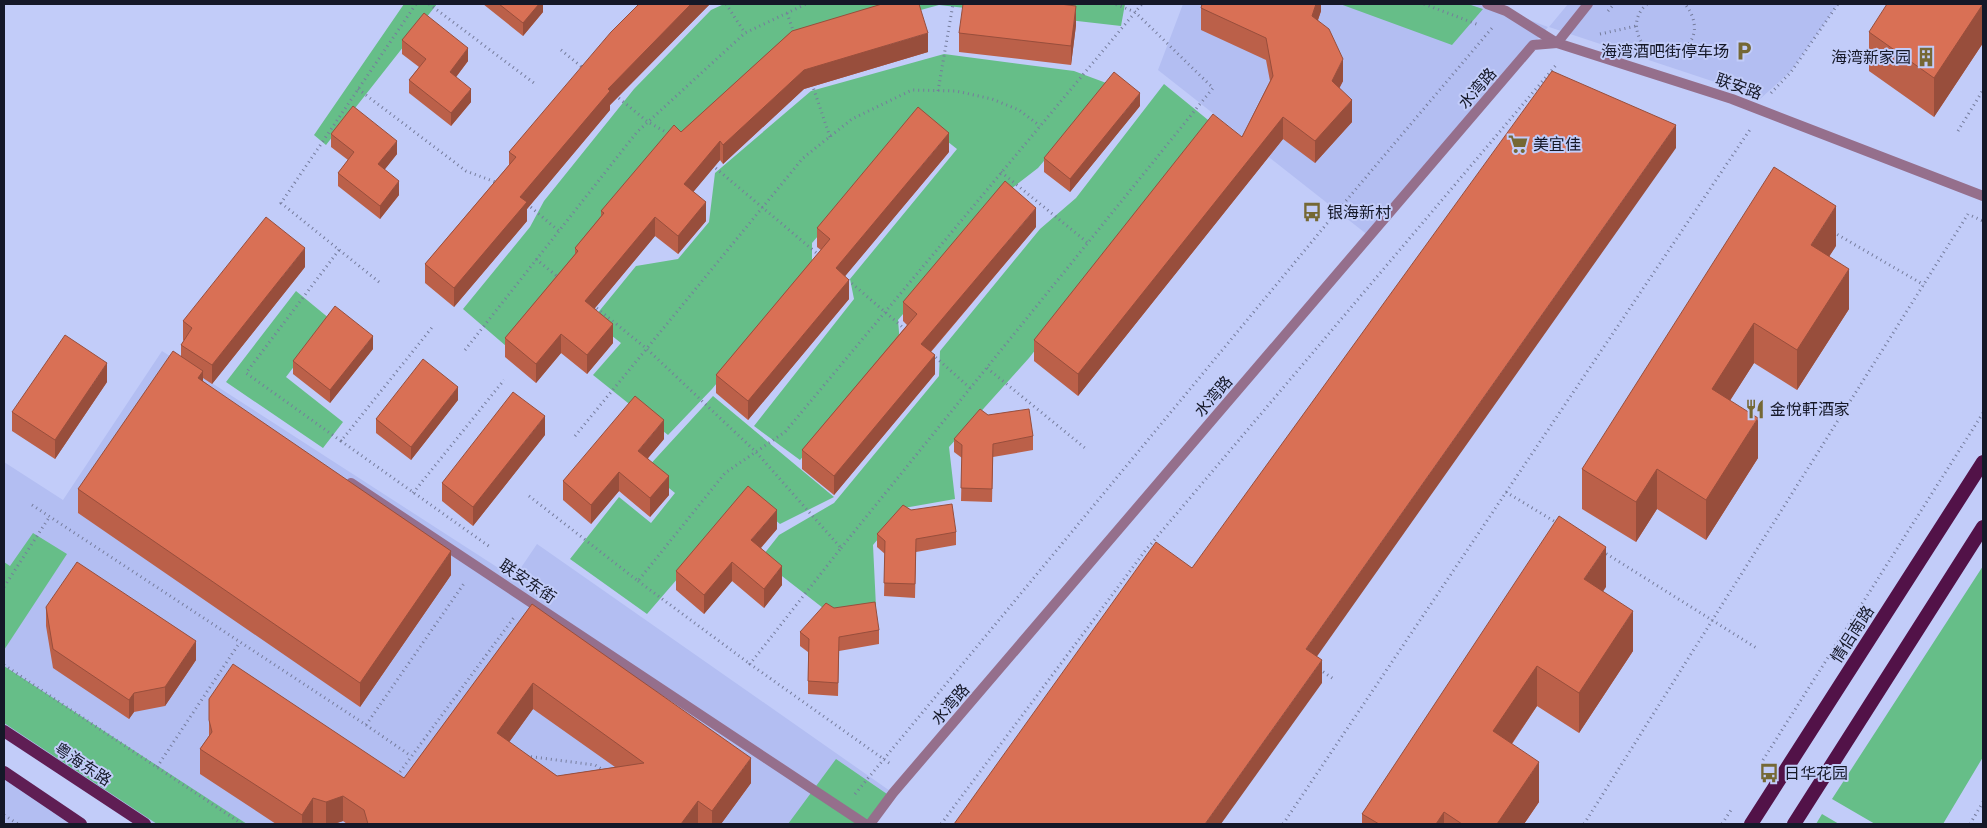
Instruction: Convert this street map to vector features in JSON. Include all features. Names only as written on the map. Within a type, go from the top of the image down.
[{"type":"highway","name":"情侣南路","points":[[1751,824],[1983,462]]},
{"type":"highway","points":[[1794,824],[1983,527]]},
{"type":"main road","name":"粤海东路","points":[[4,731],[145,824]]},
{"type":"main road","points":[[4,772],[82,824]]},
{"type":"street","name":"联安路","points":[[1487,4],[1506,11],[1557,43],[1757,108],[1983,196]]},
{"type":"street","points":[[1557,43],[1588,4]]},
{"type":"street","name":"水湾路","points":[[870,824],[908,776],[1533,45],[1557,43]]},
{"type":"street","name":"联安东街","points":[[345,479],[865,824]]},
{"type":"path","points":[[379,282],[281,203],[416,4]]},
{"type":"path","points":[[429,4],[534,83]]},
{"type":"path","points":[[726,4],[745,32]]},
{"type":"path","points":[[465,350],[637,132],[745,32],[806,4]]},
{"type":"path","points":[[938,91],[953,4]]},
{"type":"path","points":[[750,664],[841,548],[1213,88],[1135,12],[1115,4]]},
{"type":"path","points":[[638,581],[725,473],[785,432],[1142,4]]},
{"type":"path","points":[[1603,17],[1614,4]]},
{"type":"path","points":[[1647,4],[1642,8],[1637,17],[1636,26],[1638,36],[1649,51]]},
{"type":"path","points":[[1662,55],[1677,53],[1692,40],[1695,31],[1694,21],[1691,11],[1685,4]]},
{"type":"path","points":[[1757,108],[1791,72],[1838,4]]},
{"type":"path","points":[[843,810],[883,759],[1506,11]]},
{"type":"path","points":[[787,13],[796,39]]},
{"type":"path","points":[[941,824],[1144,550],[1572,48]]},
{"type":"path","points":[[561,50],[590,74]]},
{"type":"path","points":[[811,84],[830,137]]},
{"type":"path","points":[[358,89],[466,171],[502,185]]},
{"type":"path","points":[[575,436],[803,158],[852,119],[912,90],[956,91],[992,99],[1019,110],[1040,126]]},
{"type":"path","points":[[1958,131],[1983,90]]},
{"type":"path","points":[[612,92],[648,122],[672,136]]},
{"type":"path","points":[[1283,824],[1754,123]]},
{"type":"path","points":[[711,164],[820,256]]},
{"type":"path","points":[[1001,172],[1088,243]]},
{"type":"path","points":[[524,202],[559,231]]},
{"type":"path","points":[[1584,824],[1968,214]]},
{"type":"path","points":[[1832,232],[1924,285]]},
{"type":"path","points":[[339,250],[246,373],[490,548]]},
{"type":"path","points":[[536,259],[566,283]]},
{"type":"path","points":[[842,275],[914,337]]},
{"type":"path","points":[[588,301],[647,349],[756,452],[841,548]]},
{"type":"path","points":[[341,441],[434,325]]},
{"type":"path","points":[[928,350],[971,388]]},
{"type":"path","points":[[987,368],[1085,448]]},
{"type":"path","points":[[413,493],[504,380]]},
{"type":"path","points":[[1759,766],[1983,413]]},
{"type":"path","points":[[1506,492],[1564,528]]},
{"type":"path","points":[[529,496],[638,581],[750,664],[908,776]]},
{"type":"path","points":[[32,505],[411,756]]},
{"type":"path","points":[[4,588],[50,516]]},
{"type":"path","points":[[1597,548],[1758,649]]},
{"type":"path","points":[[1144,550],[1152,556]]},
{"type":"path","points":[[366,725],[476,565]]},
{"type":"path","points":[[394,779],[527,599]]},
{"type":"path","points":[[157,767],[240,642]]},
{"type":"path","points":[[1312,664],[1336,680]]},
{"type":"path","points":[[4,665],[242,824]]},
{"type":"path","points":[[518,755],[595,765],[610,775]]},
{"type":"path","points":[[1970,824],[1983,802]]},
{"type":"path","points":[[1722,824],[1733,808]]},
{"type":"path","points":[[4,815],[18,824]]},
{"type":"shaded area","points":[[1183,4],[1486,4],[1548,27],[1369,236],[1158,70]]},
{"type":"shaded area","points":[[1568,4],[1838,4],[1790,72],[1760,99],[1736,89],[1549,27]]},
{"type":"shaded area","points":[[162,351],[514,578],[537,544],[893,793],[870,824],[145,824],[4,731],[4,462],[63,500]]},
{"type":"shaded area","points":[[4,773],[80,824],[4,824]]},
{"type":"green space","points":[[404,4],[437,4],[326,145],[314,135]]},
{"type":"green space","points":[[724,4],[1125,4],[1121,26],[939,5],[789,46],[506,346],[463,309],[530,227],[544,201],[634,89],[711,10]]},
{"type":"green space","points":[[1340,4],[1468,4],[1483,9],[1452,45]]},
{"type":"green space","points":[[944,54],[1074,71],[1109,84],[1038,168],[1002,196],[898,320],[900,344],[800,460],[754,426],[854,299],[850,279],[957,149],[919,119],[812,243],[812,269],[712,389],[668,435],[593,375],[621,343],[592,320],[636,266],[678,259],[709,222],[715,173],[811,91]]},
{"type":"green space","points":[[1164,84],[1213,124],[1029,358],[949,447],[955,499],[904,508],[873,545],[876,607],[832,615],[760,559],[779,535],[834,503],[939,376],[940,351],[1040,229],[1076,198]]},
{"type":"green space","points":[[296,291],[330,319],[286,377],[343,422],[323,448],[226,382]]},
{"type":"green space","points":[[713,396],[834,497],[780,524],[748,497],[647,614],[570,559],[619,497],[651,523],[675,493],[646,469]]},
{"type":"green space","points":[[33,533],[67,554],[4,650],[4,562],[10,566]]},
{"type":"green space","points":[[1983,566],[1983,757],[1943,824],[1875,824],[1832,799]]},
{"type":"green space","points":[[4,666],[247,824],[157,824],[4,723]]},
{"type":"green space","points":[[836,759],[887,794],[865,824],[788,824]]},
{"type":"green space","points":[[1822,814],[1839,824],[1816,824]]},
{"type":"building","points":[[499,4],[539,4],[523,23]]},
{"type":"building","points":[[639,4],[691,4],[608,89],[610,91],[520,197],[527,202],[454,288],[425,264],[516,157],[509,152],[611,32]]},
{"type":"building","points":[[882,4],[919,4],[928,33],[804,70],[723,145],[720,141],[684,184],[706,202],[678,236],[655,217],[585,301],[613,324],[587,355],[561,334],[536,364],[505,338],[578,251],[575,248],[604,213],[601,211],[674,125],[681,132],[792,31]]},
{"type":"building","points":[[963,4],[1060,4],[1076,6],[1071,46],[959,33]]},
{"type":"building","points":[[1202,4],[1316,4],[1312,16],[1329,29],[1343,59],[1332,81],[1352,100],[1315,141],[1283,117],[1078,374],[1034,340],[1213,114],[1242,137],[1273,76],[1266,38],[1201,8]]},
{"type":"building","points":[[1887,4],[1983,4],[1934,78],[1869,32]]},
{"type":"building","points":[[424,13],[468,48],[450,72],[471,89],[451,113],[409,80],[426,59],[402,40]]},
{"type":"building","points":[[1552,71],[1676,125],[1306,649],[1322,660],[1205,824],[954,824],[1156,542],[1192,568]]},
{"type":"building","points":[[1114,72],[1140,93],[1070,179],[1044,158]]},
{"type":"building","points":[[353,106],[397,141],[378,164],[399,181],[380,206],[338,173],[354,152],[331,134]]},
{"type":"building","points":[[918,107],[949,133],[836,268],[849,280],[748,401],[716,375],[830,239],[817,228]]},
{"type":"building","points":[[1774,167],[1836,206],[1811,245],[1849,269],[1797,350],[1754,323],[1712,389],[1758,418],[1706,500],[1657,469],[1636,502],[1582,469]]},
{"type":"building","points":[[1005,181],[1036,208],[921,344],[935,355],[834,476],[802,450],[917,314],[903,302]]},
{"type":"building","points":[[266,217],[305,248],[212,365],[181,345],[192,328],[183,321]]},
{"type":"building","points":[[335,306],[373,336],[330,390],[293,361]]},
{"type":"building","points":[[65,335],[107,363],[55,440],[12,412]]},
{"type":"building","points":[[173,351],[203,371],[198,378],[451,551],[360,683],[78,489]]},
{"type":"building","points":[[423,359],[458,387],[411,447],[376,419]]},
{"type":"building","points":[[513,392],[545,416],[473,507],[442,483]]},
{"type":"building","points":[[635,396],[664,420],[638,451],[669,476],[650,498],[619,472],[591,505],[563,481]]},
{"type":"building","points":[[980,409],[988,415],[1029,409],[1033,436],[993,444],[992,489],[961,488],[962,445],[954,439]]},
{"type":"building","points":[[748,486],[777,510],[751,540],[782,566],[764,589],[732,562],[704,595],[676,571]]},
{"type":"building","points":[[952,504],[956,532],[916,539],[915,584],[884,583],[885,541],[877,534],[903,505],[911,510]]},
{"type":"building","points":[[1559,516],[1606,547],[1584,579],[1633,611],[1579,693],[1537,666],[1493,731],[1539,762],[1497,824],[1462,824],[1444,812],[1436,824],[1379,824],[1362,814]]},
{"type":"building","points":[[77,562],[196,641],[165,687],[134,693],[129,700],[53,649],[46,607]]},
{"type":"building","points":[[875,602],[879,630],[839,637],[838,683],[808,681],[809,639],[800,632],[826,603],[834,608]]},
{"type":"building","points":[[532,604],[751,758],[712,811],[698,801],[681,824],[368,824],[364,810],[343,796],[326,802],[313,798],[302,815],[200,749],[212,732],[209,720],[209,699],[233,664],[404,778]],"holes":[[[533,683],[644,763],[557,776],[497,733]]]},
{"type":"place","name":"海湾酒吧街停车场","points":[[1744,51]]},
{"type":"place","name":"海湾新家园","points":[[1926,57]]},
{"type":"place","name":"美宜佳","points":[[1518,144]]},
{"type":"place","name":"银海新村","points":[[1312,212]]},
{"type":"place","name":"金悅軒酒家","points":[[1755,409]]},
{"type":"place","name":"日华花园","points":[[1769,773]]}]
